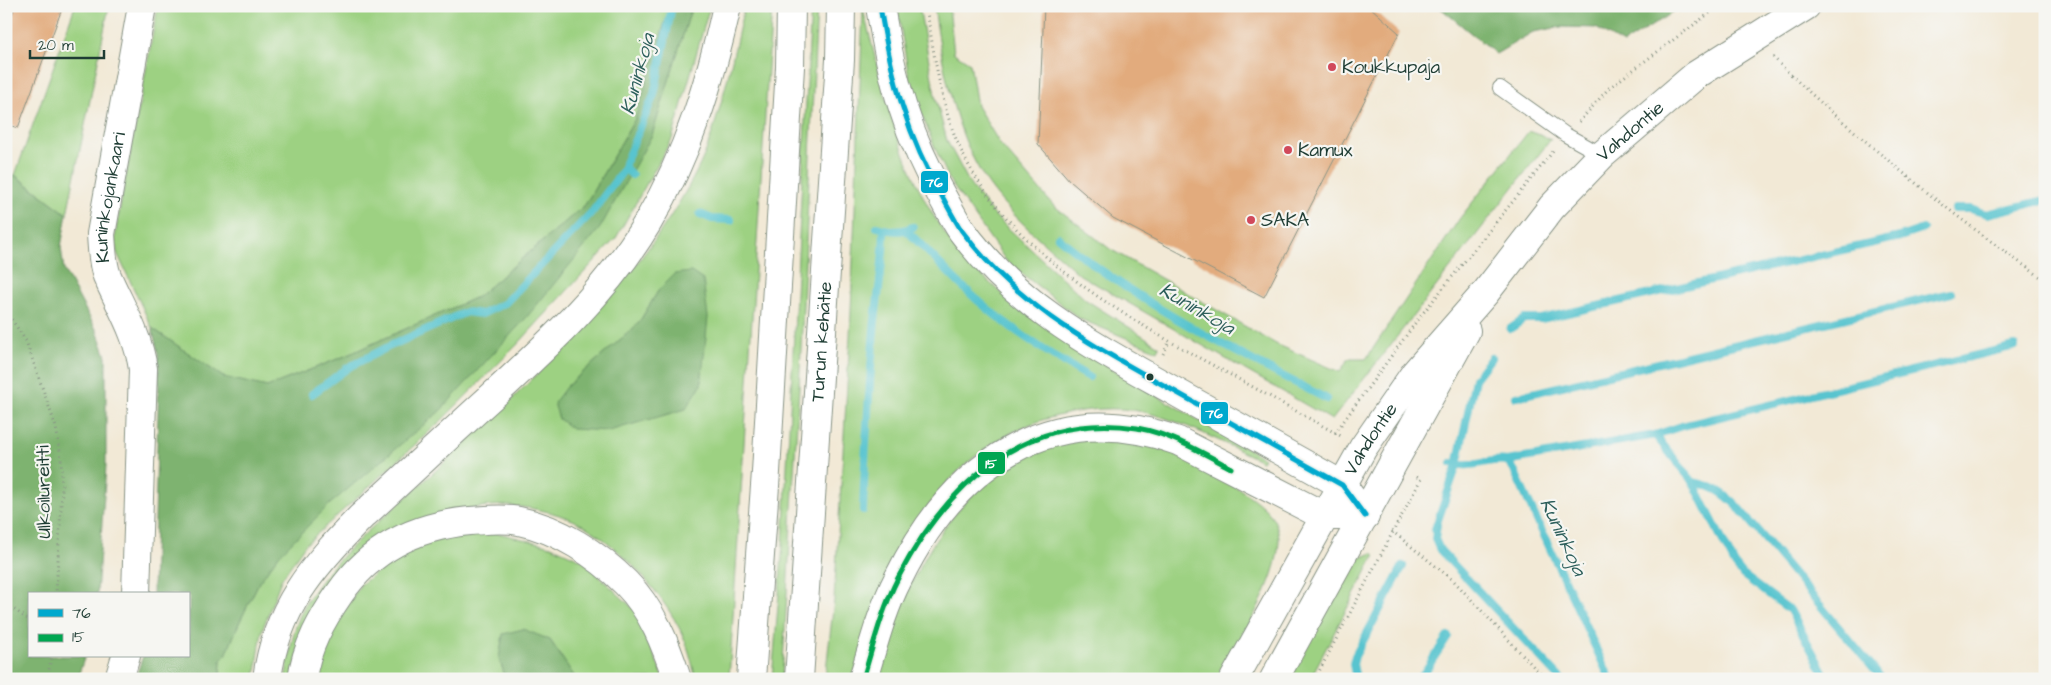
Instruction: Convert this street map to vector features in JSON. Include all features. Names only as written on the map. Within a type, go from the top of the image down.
[{"type":"main road","name":"Kuninkojankaari","points":[[136,592],[143,369],[136,336],[106,275],[101,234],[142,6]]},
{"type":"main road","points":[[267,679],[278,628],[295,597],[330,549],[569,322],[624,258],[648,223],[689,141],[708,85],[728,6]]},
{"type":"main road","points":[[751,679],[767,452],[790,67],[791,6]]},
{"type":"main road","name":"Turun kehätie","points":[[799,679],[818,415],[841,6]]},
{"type":"main road","points":[[880,6],[899,100],[917,150],[961,230],[993,268],[1018,292],[1080,338],[1342,485],[1365,516]]},
{"type":"main road","name":"Vahdontie","points":[[1234,679],[1363,448],[1415,373],[1486,292],[1552,207],[1602,155],[1696,75],[1806,6]]},
{"type":"main road","name":"Vahdontie","points":[[1274,679],[1437,387],[1486,292]]},
{"type":"main road","points":[[863,679],[897,580],[922,536],[944,505],[969,480],[998,459],[1023,444],[1055,431],[1092,425],[1137,428],[1158,433],[1178,441],[1324,516],[1365,516]]},
{"type":"main road","points":[[302,679],[310,646],[323,618],[353,573],[373,555],[402,538],[434,526],[497,519],[521,522],[552,533],[576,544],[606,565],[627,584],[646,607],[668,652],[677,679]]},
{"type":"main road","points":[[119,679],[125,658]]},
{"type":"lane","points":[[1500,88],[1566,135],[1602,155]]},
{"type":"path","points":[[926,6],[949,119],[959,146],[984,189],[1012,222],[1064,273],[1169,342],[1335,433],[1419,318],[1566,135],[1609,88],[1719,6]]},
{"type":"path","points":[[1755,37],[1794,79],[1886,159],[1969,227],[2045,280]]},
{"type":"path","name":"Ulkoilureitti","points":[[6,311],[26,341],[56,427],[61,458],[62,492],[56,592]]},
{"type":"path","points":[[1163,354],[1169,342]]},
{"type":"path","points":[[1316,679],[1421,479]]},
{"type":"path","points":[[1365,516],[1393,531],[1454,581],[1545,679]]},
{"type":"path","points":[[6,604],[28,619]]},
{"type":"path","points":[[47,679],[52,658]]},
{"type":"green space","points":[[75,6],[109,6],[67,214],[15,175]]},
{"type":"green space","points":[[158,6],[670,6],[635,119],[585,205],[477,297],[345,356],[267,387],[223,377],[152,328],[117,253],[115,238],[117,224]]},
{"type":"green space","points":[[670,6],[692,6],[652,135],[600,228],[526,318],[440,411],[330,504],[279,555],[259,582],[226,655],[221,660],[220,679],[135,679],[142,658],[190,658],[190,592],[153,592],[159,374],[158,353],[152,328],[223,377],[267,387],[345,356],[477,297],[585,205],[635,119]]},
{"type":"green space","points":[[692,6],[710,6],[672,139],[616,238],[516,346],[441,421],[305,545],[281,580],[262,631],[255,679],[220,679],[221,660],[226,655],[259,582],[279,555],[330,504],[652,135]]},
{"type":"green space","points":[[744,6],[772,6],[729,679],[696,679],[687,646],[668,609],[637,570],[601,537],[583,525],[545,511],[531,508],[485,506],[461,511],[399,534],[371,547],[348,562],[327,585],[312,609],[305,628],[292,679],[285,679],[300,614],[311,595],[338,561],[368,531],[484,426],[559,352],[629,273],[661,230],[693,179],[707,148],[723,96]],"holes":[[[660,288],[609,431],[566,387],[638,324]]]},
{"type":"green space","points":[[811,6],[817,6],[800,371],[782,679],[772,679],[783,544]]},
{"type":"green space","points":[[897,6],[919,6],[935,95],[947,141],[971,186],[994,215],[1086,300],[1159,346],[1158,351],[1080,319],[1007,262],[951,183],[934,146],[910,83]]},
{"type":"green space","points":[[934,6],[949,6],[954,53],[970,63],[977,106],[1000,144],[1053,205],[1110,249],[1276,344],[1340,372],[1348,359],[1366,359],[1460,218],[1529,131],[1551,139],[1332,420],[1080,275],[1013,213],[989,185],[980,171],[962,133],[949,91]]},
{"type":"green space","points":[[1438,6],[1683,6],[1623,44],[1596,28],[1560,27],[1533,32],[1496,54]]},
{"type":"green space","points":[[863,9],[877,65],[902,148],[925,201],[953,245],[983,277],[1035,318],[1095,358],[1264,458],[1262,461],[1174,421],[1144,412],[1122,409],[1089,410],[1057,416],[1029,425],[1004,437],[981,452],[960,470],[941,490],[924,513],[895,562],[883,589],[852,679],[825,679],[834,600],[850,336]]},
{"type":"green space","points":[[6,169],[67,214],[61,247],[64,270],[97,331],[106,356],[106,466],[97,592],[28,592],[28,658],[84,658],[77,679],[6,679]]},
{"type":"green space","points":[[691,272],[703,280],[708,317],[701,385],[686,409],[609,431],[572,429],[559,419],[554,403],[566,387],[638,324],[660,288],[674,274]]},
{"type":"green space","points":[[1077,438],[1138,442],[1174,454],[1229,482],[1259,503],[1273,518],[1279,540],[1272,575],[1256,611],[1218,679],[878,679],[900,610],[915,577],[932,545],[953,516],[977,490],[1005,468],[1037,450]]},
{"type":"green space","points":[[494,532],[551,546],[582,560],[636,611],[664,679],[576,679],[550,640],[499,658],[506,679],[315,679],[326,641],[360,585],[384,567],[418,547],[438,539]]},
{"type":"green space","points":[[1372,553],[1375,555],[1310,679],[1287,679],[1353,561]]},
{"type":"green space","points":[[523,629],[550,640],[576,679],[506,679],[499,658],[503,634]]},
{"type":"building","points":[[15,6],[63,6],[18,128],[6,124],[6,31]]},
{"type":"building","points":[[1044,6],[1369,6],[1399,33],[1264,297],[1113,218],[1070,181],[1038,144]]},
{"type":"waterway","name":"Kuninkoja","points":[[632,175],[625,168],[625,163],[654,95],[672,6]]},
{"type":"waterway","points":[[312,394],[349,367],[390,346],[466,312],[482,314],[505,303],[593,211],[625,168]]},
{"type":"waterway","points":[[1955,209],[1970,209],[1987,214],[2045,200]]},
{"type":"waterway","name":"Kuninkoja","points":[[700,214],[712,219],[731,220]]},
{"type":"waterway","name":"Kuninkoja","points":[[877,227],[895,231],[913,227]]},
{"type":"waterway","points":[[863,510],[870,376],[884,229]]},
{"type":"waterway","points":[[1510,329],[1524,319],[1541,319],[1900,237],[1923,229]]},
{"type":"waterway","points":[[906,230],[961,285],[1006,324],[1089,377]]},
{"type":"waterway","name":"Kuninkoja","points":[[1058,237],[1121,284],[1154,305],[1222,344],[1327,399]]},
{"type":"waterway","points":[[1516,397],[1951,293]]},
{"type":"waterway","points":[[1507,461],[1655,435],[1682,426],[2015,346]]},
{"type":"waterway","points":[[1435,529],[1457,465],[1475,379],[1491,358]]},
{"type":"waterway","points":[[1655,435],[1693,482],[1735,565],[1743,575],[1790,610],[1827,679]]},
{"type":"waterway","name":"Kuninkoja","points":[[1452,463],[1473,465],[1493,461],[1507,461],[1512,466],[1610,679]]},
{"type":"waterway","points":[[1693,482],[1717,490],[1737,506],[1882,679]]},
{"type":"waterway","points":[[1437,525],[1435,539],[1440,550],[1561,679]]},
{"type":"waterway","points":[[1356,679],[1353,664],[1355,656],[1403,566]]},
{"type":"waterway","points":[[1420,679],[1448,636]]},
{"type":"transit line","name":"76","points":[[880,6],[889,57],[910,129],[930,175],[957,223],[984,258],[1033,303],[1087,341],[1342,485],[1365,516]]},
{"type":"transit line","name":"15","points":[[863,679],[887,602],[917,544],[940,513],[965,485],[994,462],[1025,443],[1059,431],[1097,426],[1137,428],[1174,439],[1231,468]]},
{"type":"place","name":"Koukkupaja","points":[[1332,67]]},
{"type":"place","name":"Kamux","points":[[1288,150]]},
{"type":"place","name":"SAKA","points":[[1251,220]]}]
